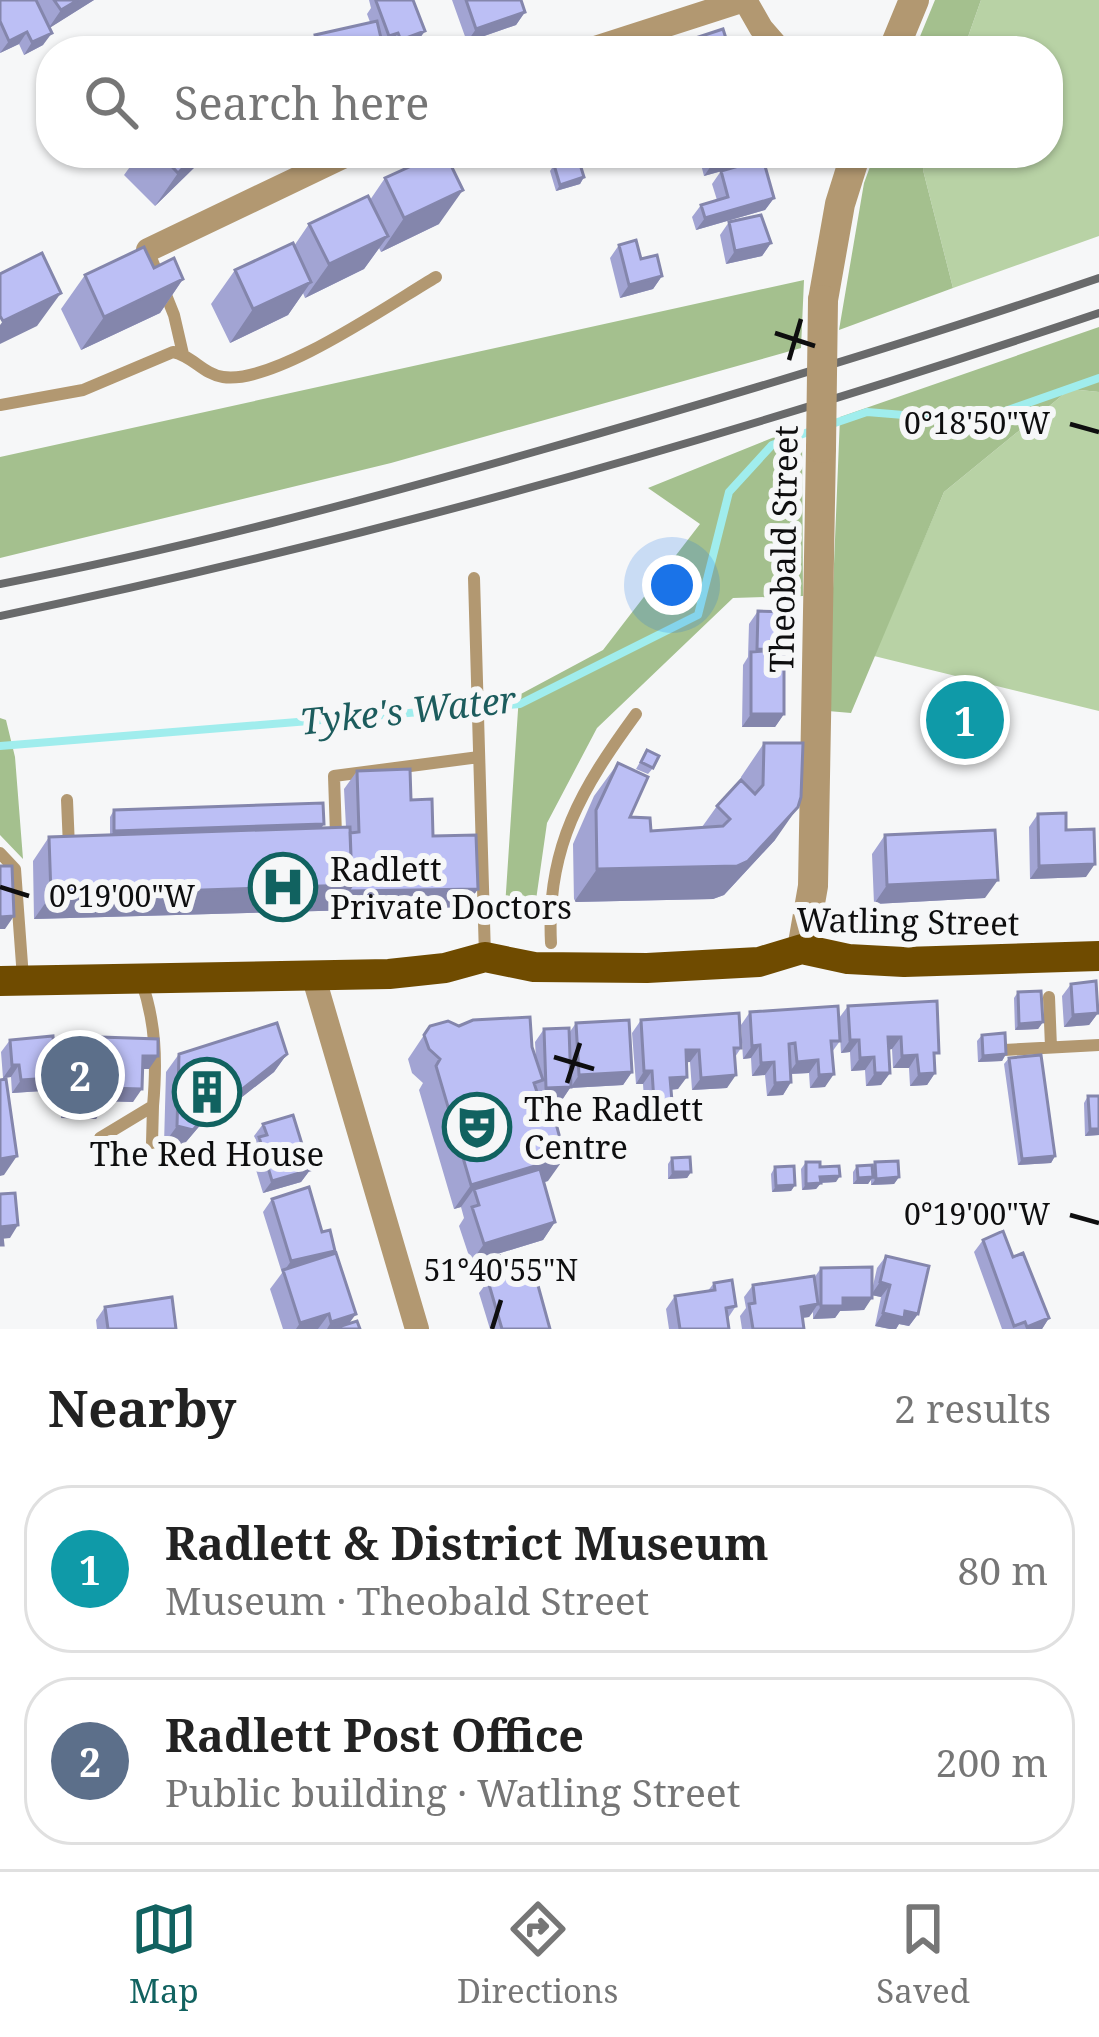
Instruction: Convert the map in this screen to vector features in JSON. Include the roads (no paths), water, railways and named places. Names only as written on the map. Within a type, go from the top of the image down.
[{"type":"main road","name":"Watling Street","points":[[11,980],[400,973],[485,957],[534,967],[646,968],[759,962],[802,949],[848,959],[904,962],[1099,956]]},
{"type":"street","points":[[632,36],[744,0],[768,36]]},
{"type":"street","points":[[899,36],[914,0]]},
{"type":"street","points":[[148,250],[320,168]]},
{"type":"street","name":"Theobald Street","points":[[802,949],[813,886],[824,300],[840,204],[851,168]]},
{"type":"street","points":[[313,975],[417,1329]]},
{"type":"lane","points":[[148,250],[174,315],[183,354]]},
{"type":"lane","points":[[0,405],[83,390],[144,368],[165,354],[183,354],[209,373],[230,378],[244,375],[298,357],[436,277]]},
{"type":"lane","points":[[474,578],[485,957]]},
{"type":"lane","points":[[551,943],[551,887],[568,824],[599,763],[636,714]]},
{"type":"lane","points":[[314,836],[336,835],[334,776],[479,757]]},
{"type":"lane","points":[[67,800],[69,847],[91,846]]},
{"type":"lane","points":[[0,853],[15,868],[19,944],[11,980]]},
{"type":"lane","points":[[140,977],[157,1056],[152,1143]]},
{"type":"lane","points":[[1049,997],[1051,1047]]},
{"type":"lane","points":[[1004,1050],[1099,1045]]},
{"type":"lane","points":[[100,1138],[153,1106]]},
{"type":"waterway","name":"Tyke's Water","points":[[829,425],[867,412],[977,421],[1099,378]]},
{"type":"waterway","name":"Tyke's Water","points":[[0,746],[520,704],[698,615],[729,492],[772,445],[814,430]]},
{"type":"railway","points":[[0,584],[204,540],[474,469],[821,368],[1099,278]]},
{"type":"railway","points":[[0,616],[278,553],[554,481],[828,401],[1099,313]]},
{"type":"place","name":"Radlett & District Museum","points":[[965,720]]},
{"type":"place","name":"Radlett Private Doctors","points":[[283,887]]},
{"type":"place","name":"Radlett Post Office","points":[[80,1075]]},
{"type":"place","name":"The Red House","points":[[207,1092]]},
{"type":"place","name":"The Radlett Centre","points":[[477,1127]]}]
